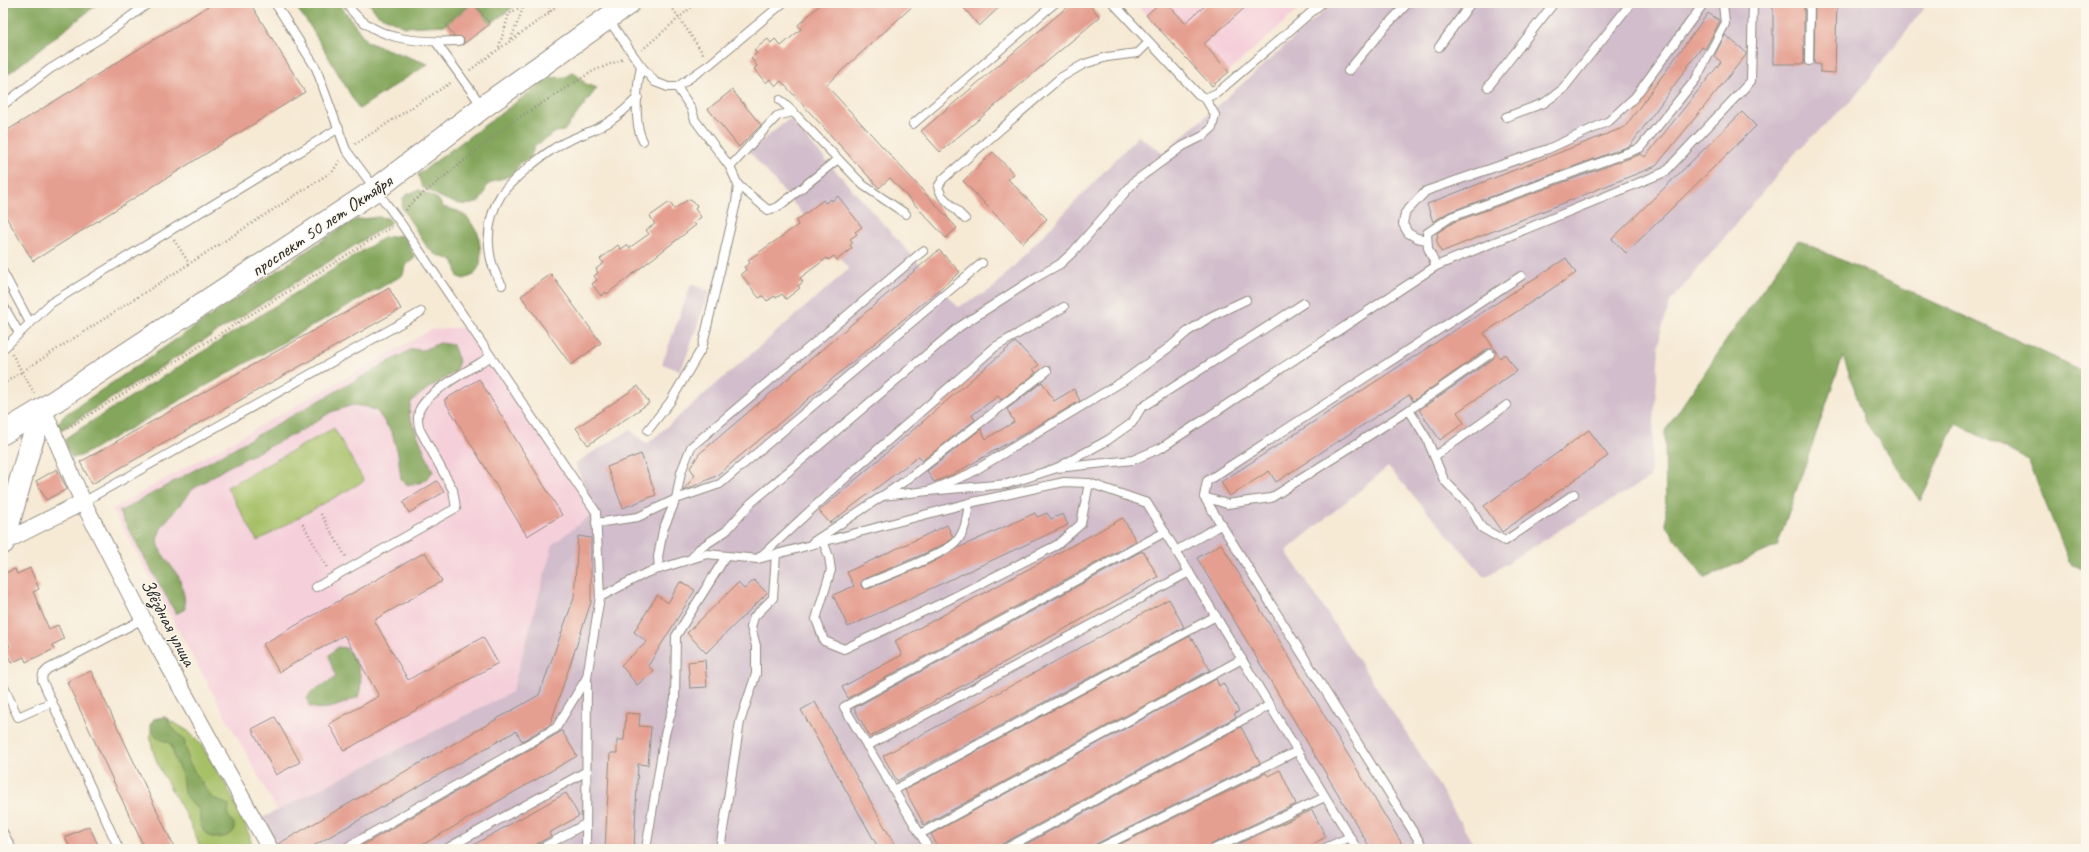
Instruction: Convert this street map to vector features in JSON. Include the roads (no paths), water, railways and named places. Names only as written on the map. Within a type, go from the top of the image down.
[{"type":"main road","name":"проспект 50 лет Октября","points":[[3,433],[43,409],[375,190],[483,107],[618,9]]},
{"type":"main road","points":[[4,542],[29,450],[43,409]]},
{"type":"street","name":"Звёздная улица","points":[[43,409],[83,502],[143,620],[270,849]]},
{"type":"street","points":[[4,542],[83,502]]},
{"type":"lane","points":[[3,105],[50,69],[101,38],[150,3]]},
{"type":"lane","points":[[275,3],[316,68],[346,150],[400,222],[596,512],[600,597],[587,677],[586,849]]},
{"type":"lane","points":[[346,3],[371,28],[403,40],[436,42],[459,41]]},
{"type":"lane","points":[[618,9],[635,55],[641,66],[655,82],[668,87],[677,86],[710,64],[783,3]]},
{"type":"lane","points":[[913,124],[1055,3]]},
{"type":"lane","points":[[690,559],[699,549],[726,531],[751,503],[959,327],[1035,278],[1060,264],[1073,252],[1135,181],[1183,146],[1203,136],[1212,128],[1215,115],[1205,98],[1198,94],[1113,3]]},
{"type":"lane","points":[[1205,98],[1217,93],[1322,3]]},
{"type":"lane","points":[[1348,71],[1384,27],[1408,3]]},
{"type":"lane","points":[[1439,47],[1471,3]]},
{"type":"lane","points":[[1488,87],[1554,3]]},
{"type":"lane","points":[[1506,117],[1544,103],[1563,89],[1631,3]]},
{"type":"lane","points":[[1427,240],[1417,238],[1408,233],[1404,224],[1405,213],[1426,191],[1548,149],[1609,120],[1635,97],[1704,3]]},
{"type":"lane","points":[[1436,266],[1428,248],[1427,233],[1451,217],[1640,148],[1696,79],[1725,24],[1723,3]]},
{"type":"lane","points":[[882,496],[1007,484],[1057,468],[1133,460],[1161,448],[1436,266],[1665,172],[1751,80],[1753,3]]},
{"type":"lane","points":[[1809,61],[1810,3]]},
{"type":"lane","points":[[436,42],[483,107]]},
{"type":"lane","points":[[964,219],[942,196],[938,187],[943,179],[1060,78],[1084,64],[1107,57],[1138,53],[1149,42]]},
{"type":"lane","points":[[641,66],[638,81],[638,129],[643,141]]},
{"type":"lane","points":[[677,86],[691,108],[695,120],[730,167],[738,185],[768,210],[778,206],[838,159]]},
{"type":"lane","points":[[502,285],[494,272],[489,240],[489,227],[501,195],[553,149],[572,138],[601,127],[613,119],[638,97]]},
{"type":"lane","points":[[780,100],[863,185],[906,214]]},
{"type":"lane","points":[[730,167],[777,116],[793,112]]},
{"type":"lane","points":[[5,347],[51,303],[339,128]]},
{"type":"lane","points":[[648,430],[670,402],[702,348],[736,203],[738,185]]},
{"type":"lane","points":[[659,569],[658,557],[662,530],[676,499],[681,472],[691,448],[923,251]]},
{"type":"lane","points":[[596,523],[638,517],[676,499],[720,484],[982,263]]},
{"type":"lane","points":[[3,272],[30,323]]},
{"type":"lane","points":[[1424,849],[1204,497],[1207,481],[1521,276]]},
{"type":"lane","points":[[928,491],[969,474],[1090,402],[1125,380],[1210,317],[1246,300]]},
{"type":"lane","points":[[1057,468],[1108,440],[1132,423],[1141,408],[1304,304]]},
{"type":"lane","points":[[3,305],[18,334]]},
{"type":"lane","points":[[758,559],[852,472],[995,347],[1064,307]]},
{"type":"lane","points":[[83,502],[421,312]]},
{"type":"lane","points":[[1204,497],[1227,504],[1271,498],[1409,410],[1490,354]]},
{"type":"lane","points":[[316,587],[333,579],[456,508],[453,490],[420,430],[418,412],[431,395],[490,357]]},
{"type":"lane","points":[[809,545],[905,481],[932,459],[971,432],[996,410],[1047,371]]},
{"type":"lane","points":[[1435,456],[1507,405]]},
{"type":"lane","points":[[1409,410],[1435,456],[1444,480],[1470,507],[1482,528],[1505,541],[1574,494]]},
{"type":"lane","points":[[1001,497],[1017,480]]},
{"type":"lane","points":[[600,597],[646,573],[707,554],[758,559],[969,503],[1064,482],[1089,483],[1147,503],[1357,849]]},
{"type":"lane","points":[[822,541],[830,557],[831,570],[816,619],[824,641],[844,649],[944,602],[1057,544],[1081,524],[1089,483]]},
{"type":"lane","points":[[866,584],[929,557],[957,541],[966,526],[969,503]]},
{"type":"lane","points":[[1176,551],[1222,524]]},
{"type":"lane","points":[[929,849],[844,707],[1165,532]]},
{"type":"lane","points":[[720,849],[740,722],[756,674],[756,646],[751,627],[754,617],[773,598],[776,554]]},
{"type":"lane","points":[[646,849],[665,734],[675,699],[676,636],[726,556]]},
{"type":"lane","points":[[868,746],[1189,572]]},
{"type":"lane","points":[[894,790],[1216,616]]},
{"type":"lane","points":[[119,849],[42,680],[48,669],[143,620]]},
{"type":"lane","points":[[920,834],[1242,659]]},
{"type":"lane","points":[[344,849],[556,728],[587,677]]},
{"type":"lane","points":[[3,685],[5,695],[18,717],[52,702]]},
{"type":"lane","points":[[1005,849],[1270,705]]},
{"type":"lane","points":[[1098,849],[1297,751]]},
{"type":"lane","points":[[446,849],[587,771]]},
{"type":"lane","points":[[1214,849],[1326,797]]},
{"type":"lane","points":[[540,849],[585,824]]},
{"type":"lane","points":[[3,832],[12,849]]},
{"type":"lane","points":[[1323,849],[1350,837]]}]
